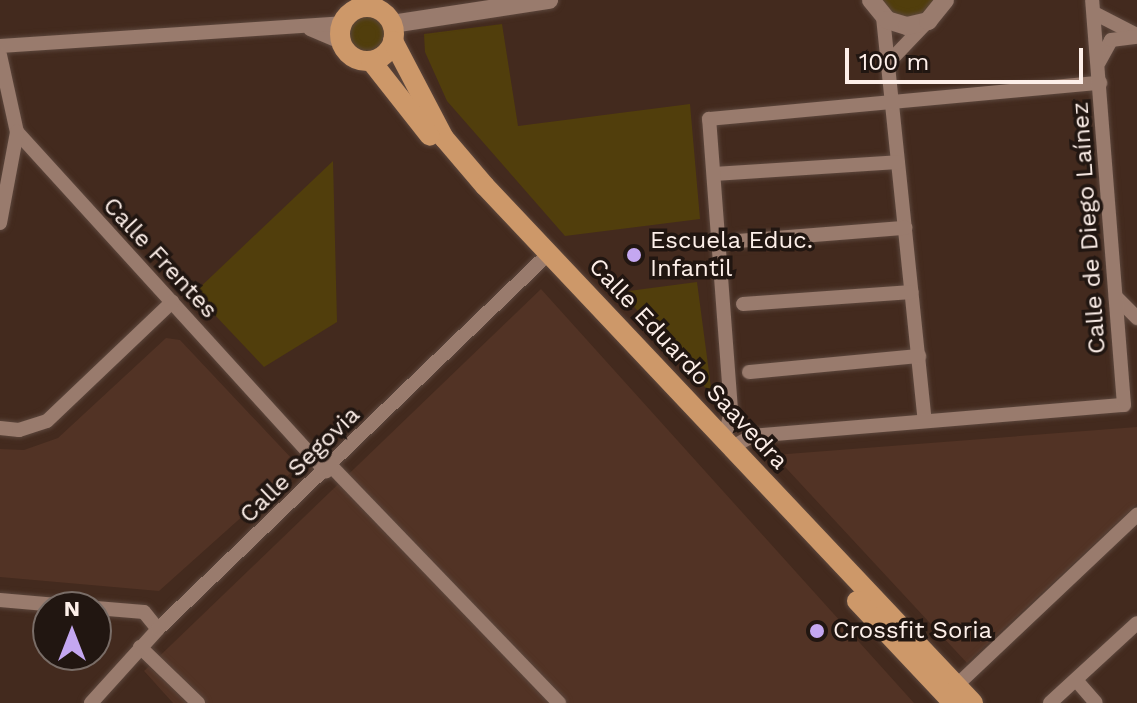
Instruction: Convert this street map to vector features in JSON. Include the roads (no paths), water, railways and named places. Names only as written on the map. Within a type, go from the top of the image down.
[{"type":"main road","points":[[341,32],[352,11],[382,14],[385,54],[371,61]]},
{"type":"main road","name":"Calle Eduardo Saavedra","points":[[382,14],[420,99],[485,186],[955,694]]},
{"type":"main road","name":"Calle Eduardo Saavedra","points":[[341,32],[356,59],[371,61],[453,164],[541,261],[955,694],[973,703]]},
{"type":"street","points":[[382,14],[549,0]]},
{"type":"street","points":[[871,0],[883,17],[888,63],[892,102],[898,162],[905,228],[919,356],[925,421],[752,436],[728,446],[731,410],[709,119],[892,102],[1100,83]]},
{"type":"street","points":[[888,63],[945,0]]},
{"type":"street","points":[[1093,7],[1137,36]]},
{"type":"street","name":"Calle de Diego Laínez","points":[[925,421],[1124,405],[1093,7]]},
{"type":"street","points":[[883,17],[907,26],[928,21]]},
{"type":"street","points":[[0,46],[306,28],[341,32]]},
{"type":"street","points":[[1098,65],[1111,40],[1137,36]]},
{"type":"street","name":"Calle Frentes","points":[[0,55],[17,132],[329,468],[559,703]]},
{"type":"street","points":[[0,223],[17,132]]},
{"type":"street","points":[[714,174],[898,162]]},
{"type":"street","points":[[738,241],[905,228]]},
{"type":"street","name":"Calle Segovia","points":[[91,703],[158,629],[541,261]]},
{"type":"street","points":[[743,304],[912,292]]},
{"type":"street","points":[[1116,297],[1137,318]]},
{"type":"street","points":[[0,428],[19,430],[47,421],[172,302]]},
{"type":"street","points":[[749,372],[919,356]]},
{"type":"street","points":[[955,694],[1137,515]]},
{"type":"street","points":[[0,600],[32,603]]},
{"type":"street","points":[[112,609],[144,612],[158,629]]},
{"type":"street","points":[[1050,703],[1137,623]]},
{"type":"street","points":[[140,647],[198,703]]},
{"type":"street","points":[[1076,680],[1096,703]]},
{"type":"place","name":"Escuela Educ. Infantil","points":[[634,255]]},
{"type":"place","name":"Crossfit Soria","points":[[817,631]]}]
